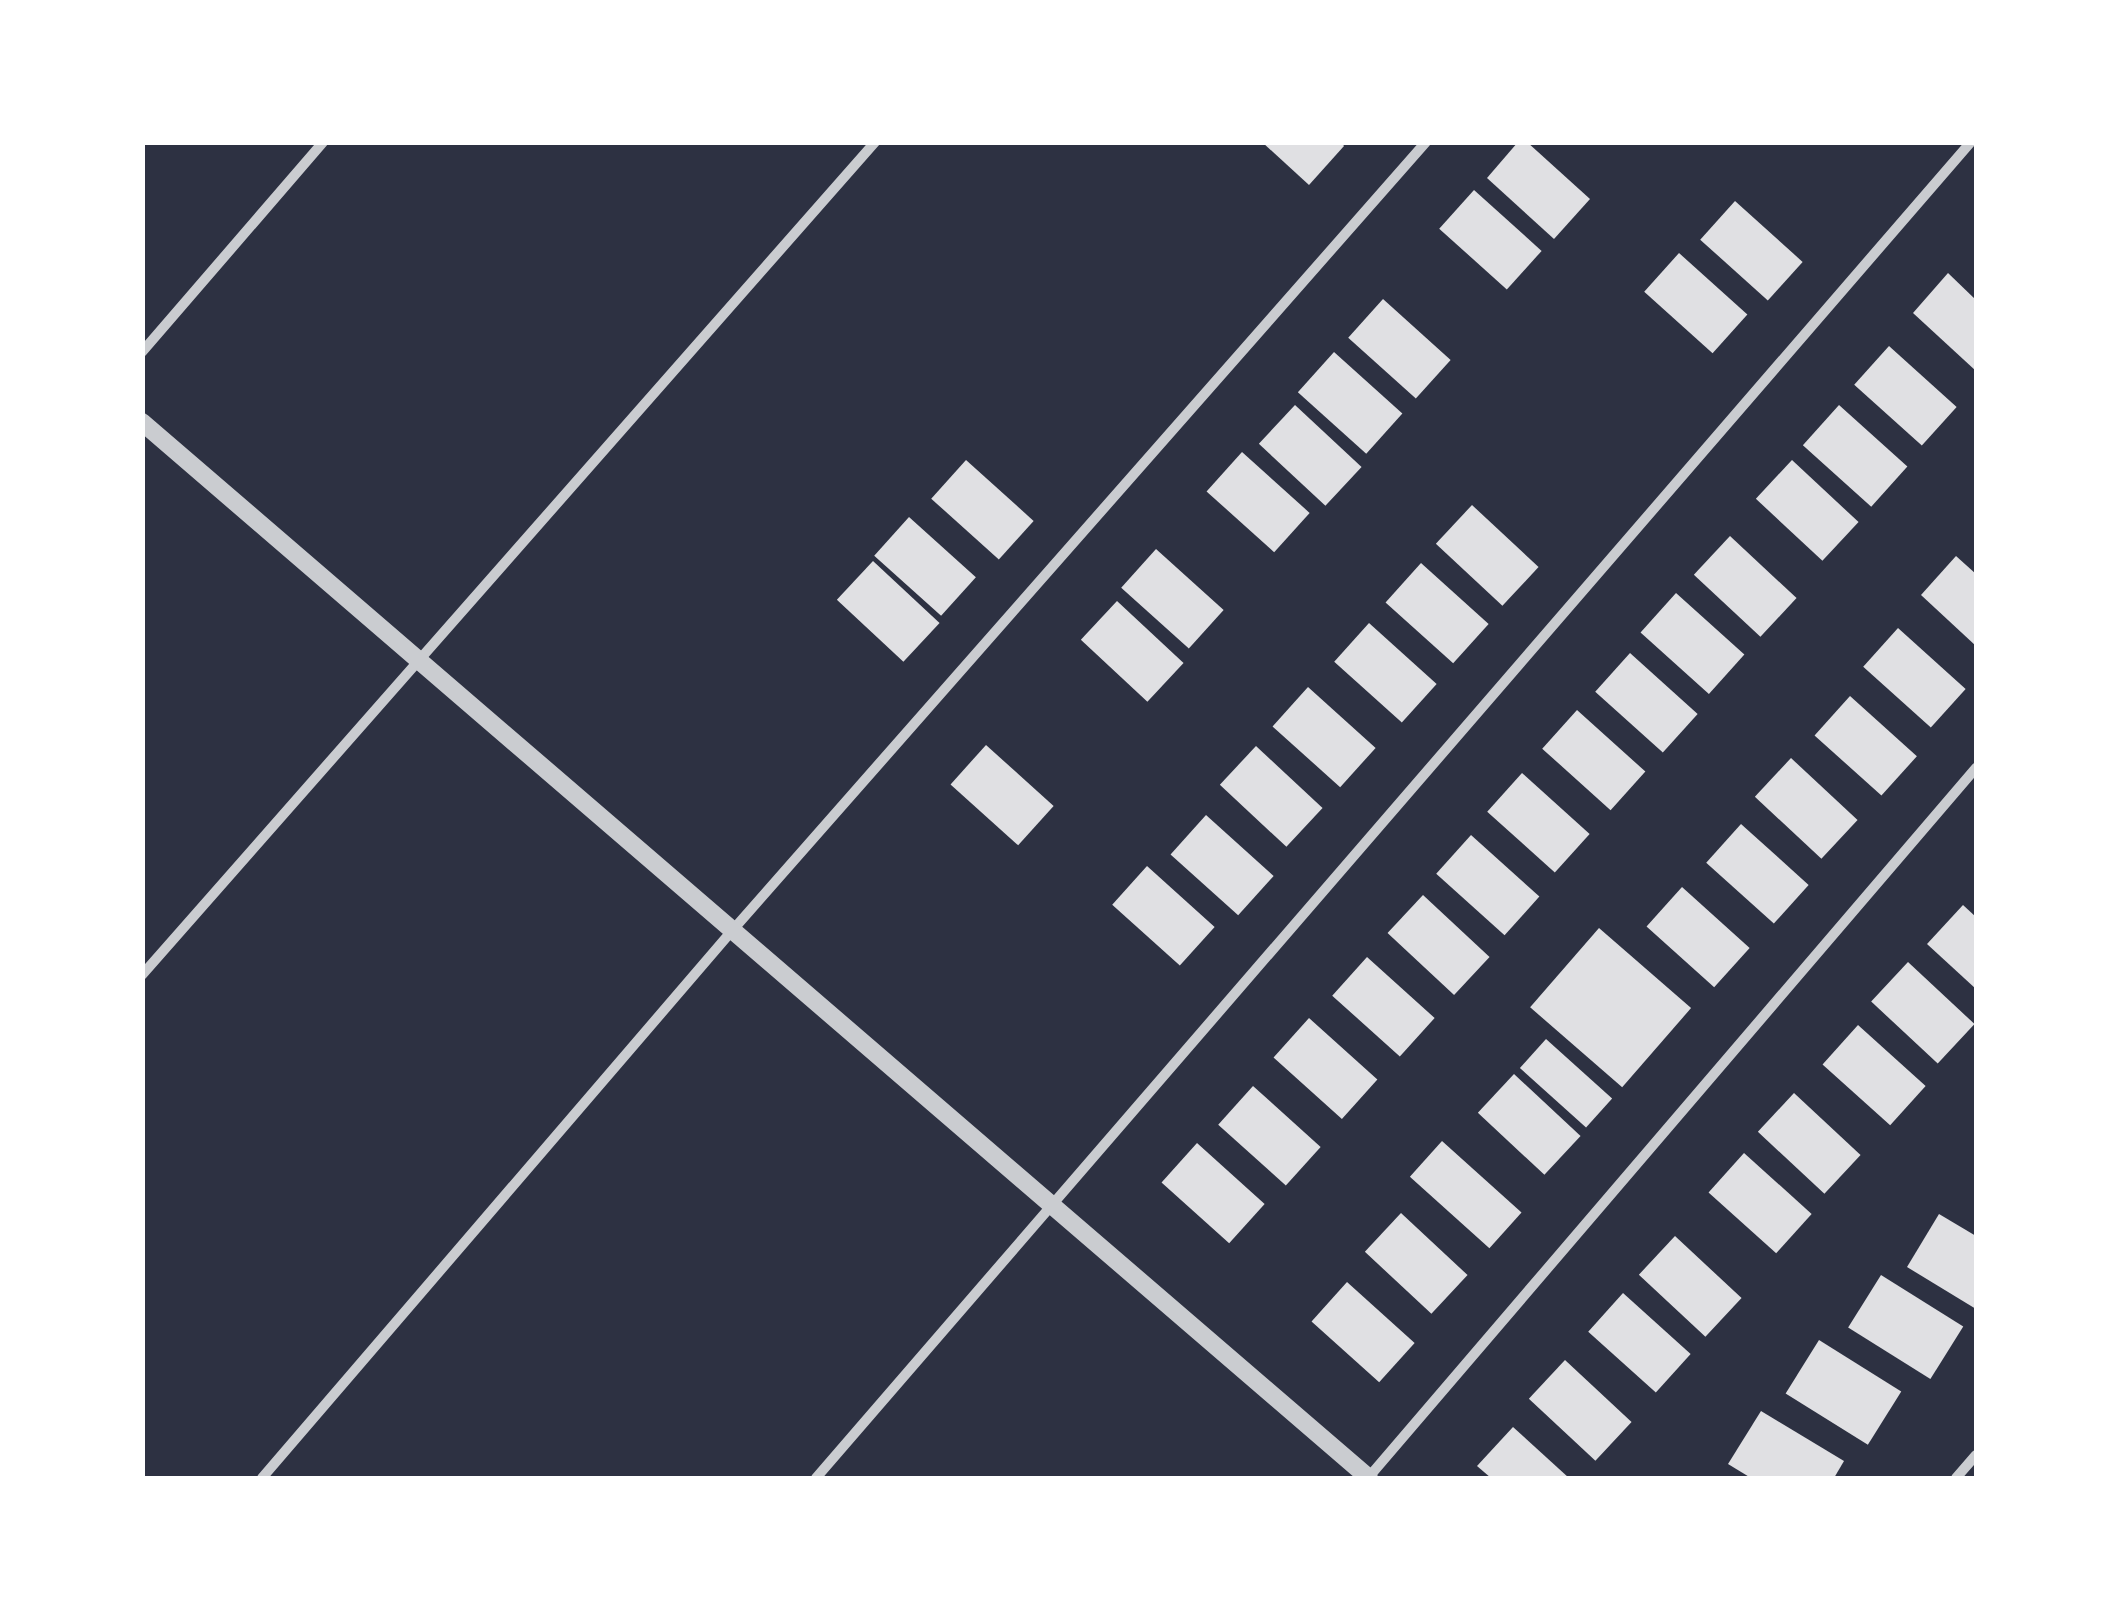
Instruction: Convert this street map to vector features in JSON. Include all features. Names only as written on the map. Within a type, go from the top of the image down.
[{"type":"street","points":[[142,352],[323,142]]},
{"type":"street","points":[[142,975],[875,142]]},
{"type":"street","points":[[262,1478],[730,932],[1426,142]]},
{"type":"street","points":[[816,1478],[1971,142]]},
{"type":"street","points":[[142,422],[1368,1478],[1976,768]]},
{"type":"street","points":[[1956,1478],[1976,1455]]},
{"type":"building","points":[[1262,142],[1341,142],[1344,146],[1309,185]]},
{"type":"building","points":[[1518,142],[1527,142],[1590,199],[1554,239],[1487,178]]},
{"type":"building","points":[[1474,190],[1542,251],[1507,290],[1439,229]]},
{"type":"building","points":[[1735,201],[1803,262],[1768,301],[1700,240]]},
{"type":"building","points":[[1679,253],[1747,315],[1713,353],[1644,292]]},
{"type":"building","points":[[1948,273],[1976,300],[1976,371],[1913,313]]},
{"type":"building","points":[[1383,299],[1451,360],[1416,399],[1348,338]]},
{"type":"building","points":[[1889,346],[1957,407],[1922,446],[1854,385]]},
{"type":"building","points":[[1334,352],[1402,414],[1366,454],[1298,392]]},
{"type":"building","points":[[1295,405],[1362,467],[1325,506],[1259,444]]},
{"type":"building","points":[[1839,405],[1907,467],[1871,507],[1803,445]]},
{"type":"building","points":[[1242,452],[1310,513],[1274,552],[1207,491]]},
{"type":"building","points":[[966,460],[1034,521],[999,560],[931,499]]},
{"type":"building","points":[[1792,460],[1859,522],[1822,561],[1756,499]]},
{"type":"building","points":[[1472,505],[1539,567],[1502,606],[1436,544]]},
{"type":"building","points":[[909,517],[976,577],[941,616],[874,556]]},
{"type":"building","points":[[1730,536],[1797,598],[1760,637],[1694,575]]},
{"type":"building","points":[[1156,549],[1224,610],[1189,649],[1121,588]]},
{"type":"building","points":[[1956,556],[1976,574],[1976,646],[1921,595]]},
{"type":"building","points":[[873,561],[940,623],[903,662],[837,600]]},
{"type":"building","points":[[1421,563],[1489,624],[1453,663],[1386,602]]},
{"type":"building","points":[[1676,593],[1744,655],[1709,694],[1641,632]]},
{"type":"building","points":[[1117,601],[1184,663],[1147,702],[1081,640]]},
{"type":"building","points":[[1369,623],[1437,684],[1402,723],[1334,662]]},
{"type":"building","points":[[1898,628],[1966,689],[1931,728],[1863,667]]},
{"type":"building","points":[[1630,653],[1698,714],[1663,753],[1595,692]]},
{"type":"building","points":[[1308,687],[1376,748],[1340,787],[1273,726]]},
{"type":"building","points":[[1850,696],[1917,756],[1881,796],[1815,735]]},
{"type":"building","points":[[1577,710],[1645,772],[1611,810],[1542,749]]},
{"type":"building","points":[[986,745],[1054,806],[1018,845],[951,784]]},
{"type":"building","points":[[1256,746],[1323,808],[1286,847],[1220,785]]},
{"type":"building","points":[[1791,758],[1858,820],[1821,859],[1755,797]]},
{"type":"building","points":[[1522,773],[1590,834],[1555,873],[1487,812]]},
{"type":"building","points":[[1206,815],[1274,876],[1238,915],[1171,854]]},
{"type":"building","points":[[1741,824],[1809,885],[1774,924],[1706,863]]},
{"type":"building","points":[[1471,835],[1539,897],[1505,935],[1436,874]]},
{"type":"building","points":[[1147,866],[1215,927],[1180,966],[1112,905]]},
{"type":"building","points":[[1682,887],[1750,948],[1714,987],[1647,926]]},
{"type":"building","points":[[1423,895],[1490,957],[1454,995],[1388,933]]},
{"type":"building","points":[[1963,905],[1976,917],[1976,989],[1927,944]]},
{"type":"building","points":[[1599,928],[1691,1008],[1622,1087],[1530,1007]]},
{"type":"building","points":[[1367,957],[1435,1018],[1400,1057],[1332,996]]},
{"type":"building","points":[[1908,962],[1975,1024],[1938,1064],[1871,1001]]},
{"type":"building","points":[[1309,1018],[1377,1080],[1342,1119],[1274,1057]]},
{"type":"building","points":[[1858,1025],[1926,1086],[1890,1125],[1823,1064]]},
{"type":"building","points":[[1546,1039],[1612,1099],[1586,1128],[1520,1068]]},
{"type":"building","points":[[1514,1074],[1581,1136],[1544,1175],[1478,1113]]},
{"type":"building","points":[[1253,1086],[1321,1147],[1286,1186],[1218,1125]]},
{"type":"building","points":[[1794,1093],[1861,1155],[1824,1194],[1758,1132]]},
{"type":"building","points":[[1442,1141],[1522,1213],[1489,1248],[1410,1177]]},
{"type":"building","points":[[1197,1143],[1265,1204],[1229,1243],[1162,1182]]},
{"type":"building","points":[[1744,1153],[1812,1214],[1776,1253],[1709,1192]]},
{"type":"building","points":[[1401,1213],[1468,1275],[1431,1314],[1365,1252]]},
{"type":"building","points":[[1939,1214],[1976,1236],[1976,1309],[1907,1267]]},
{"type":"building","points":[[1675,1236],[1742,1298],[1705,1337],[1639,1275]]},
{"type":"building","points":[[1881,1275],[1963,1326],[1930,1379],[1848,1328]]},
{"type":"building","points":[[1347,1282],[1415,1343],[1379,1382],[1312,1321]]},
{"type":"building","points":[[1623,1293],[1691,1354],[1656,1393],[1588,1332]]},
{"type":"building","points":[[1819,1340],[1901,1391],[1868,1445],[1786,1393]]},
{"type":"building","points":[[1565,1360],[1632,1422],[1595,1461],[1529,1399]]},
{"type":"building","points":[[1761,1411],[1844,1461],[1834,1478],[1751,1478],[1728,1464]]},
{"type":"building","points":[[1513,1427],[1569,1478],[1491,1478],[1477,1466]]}]
